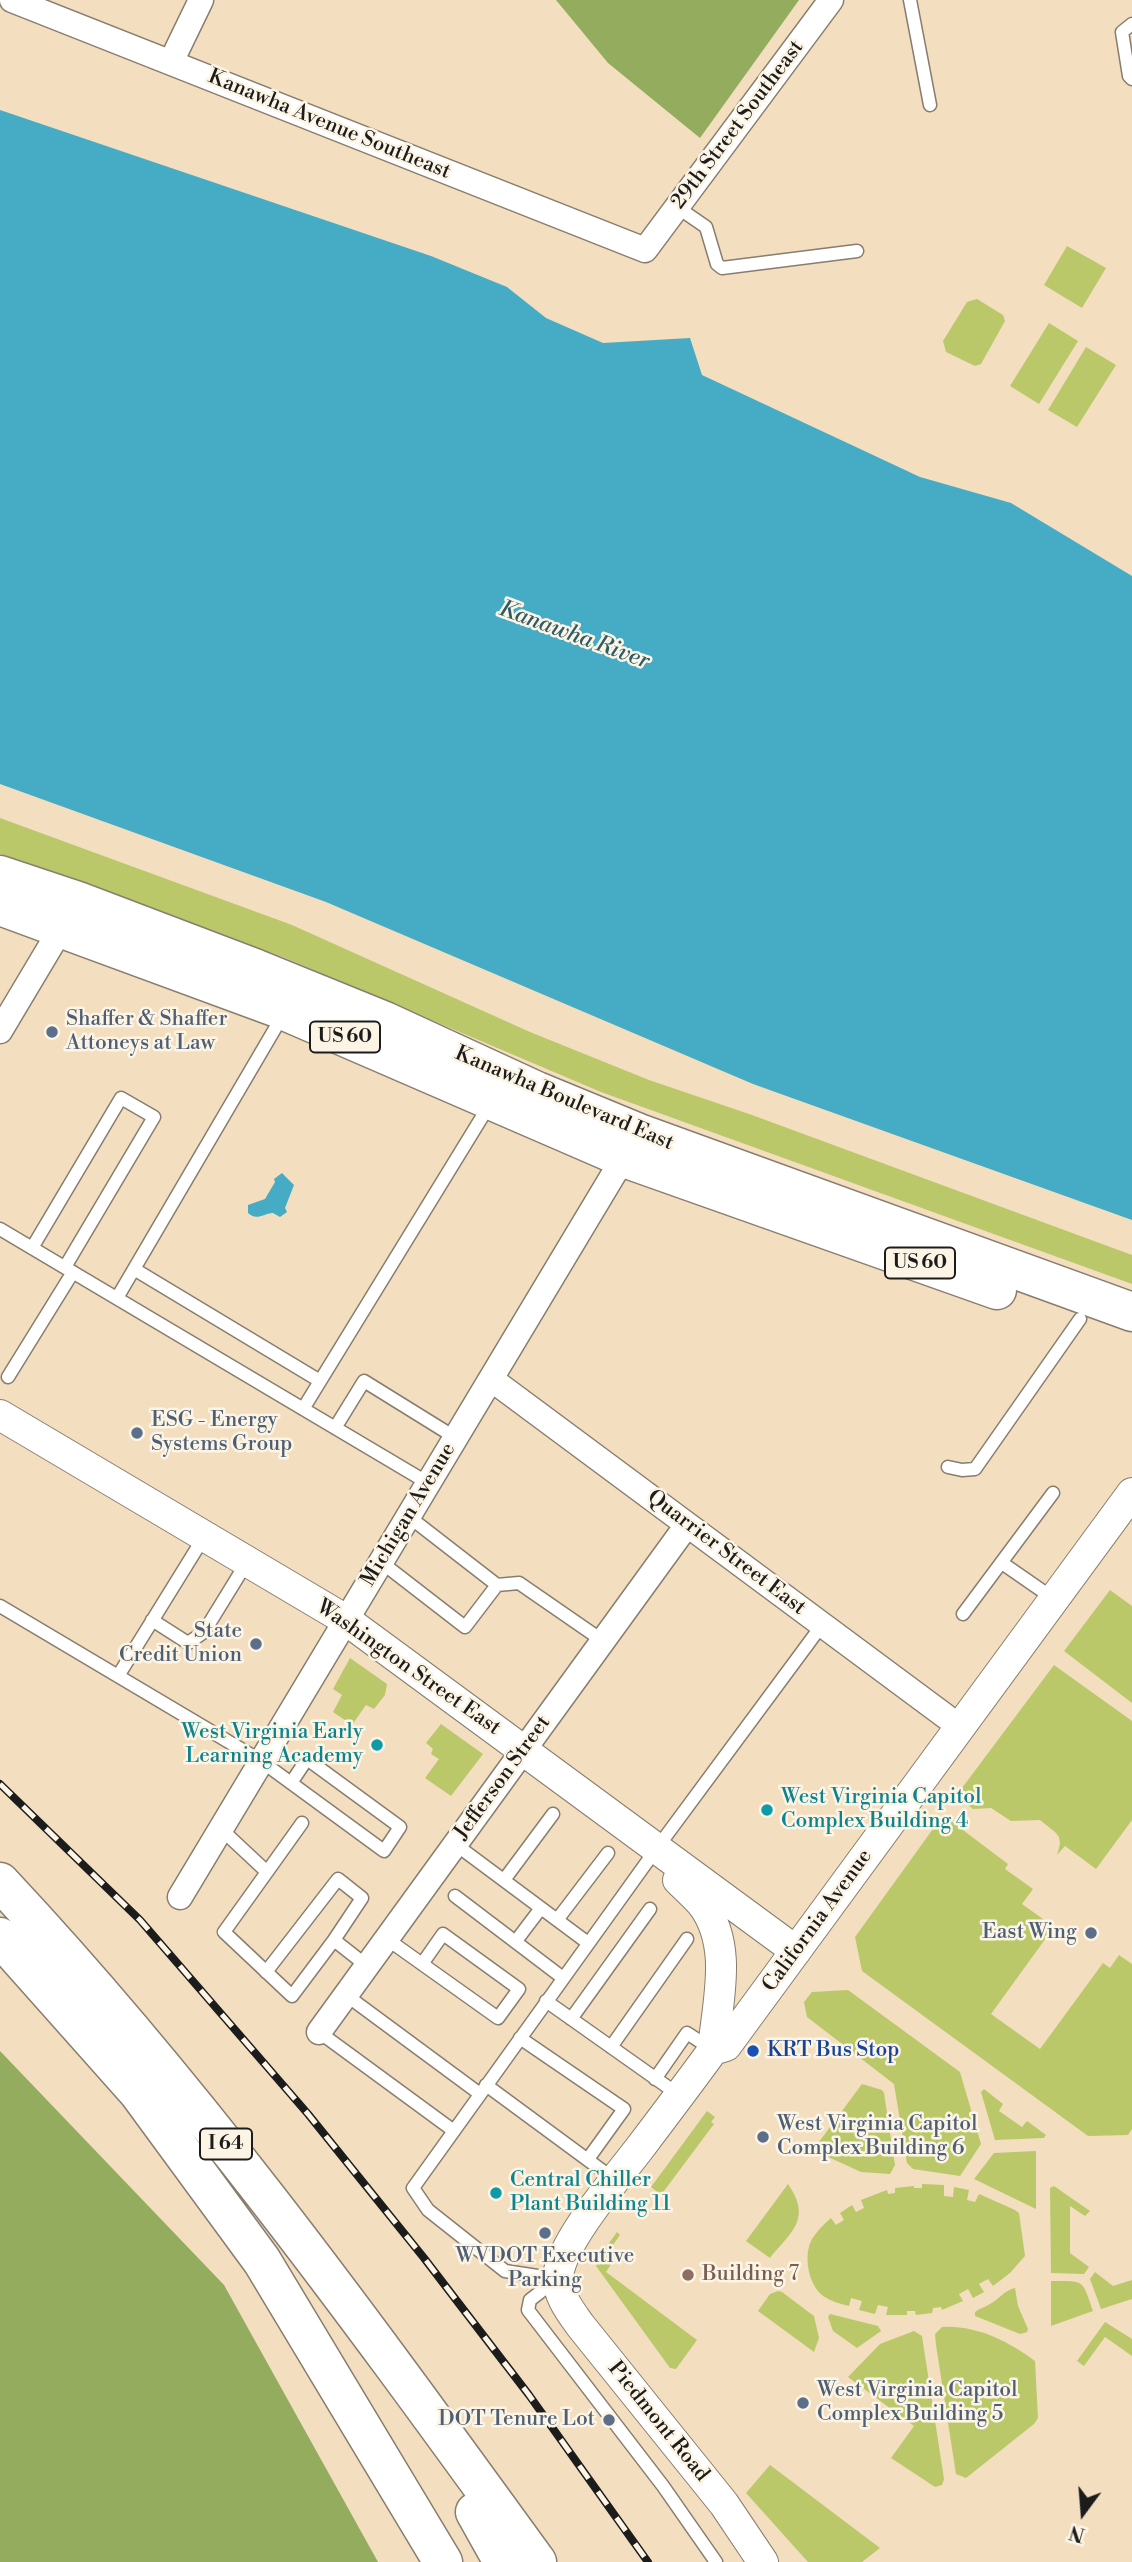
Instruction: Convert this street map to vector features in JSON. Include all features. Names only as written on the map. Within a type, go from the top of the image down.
[{"type":"main road","name":"Kanawha Boulevard East","points":[[0,875],[69,915],[492,1100],[1132,1312]]},
{"type":"main road","name":"Kanawha Boulevard East","points":[[0,906],[69,915],[257,969],[372,1016],[537,1091],[631,1145],[1132,1337]]},
{"type":"main road","name":"I 64","points":[[0,1882],[60,1946],[208,2121],[383,2349],[503,2562]]},
{"type":"main road","name":"I 64","points":[[0,1937],[138,2092],[262,2260],[443,2562]]},
{"type":"main road","points":[[383,2349],[537,2562]]},
{"type":"street","name":"Kanawha Avenue Southeast","points":[[12,0],[645,250]]},
{"type":"street","points":[[171,62],[201,0]]},
{"type":"street","name":"29th Street Southeast","points":[[645,250],[831,0]]},
{"type":"street","points":[[0,1031],[69,915]]},
{"type":"street","name":"Michigan Avenue","points":[[180,1897],[631,1145]]},
{"type":"street","name":"Quarrier Street East","points":[[491,1379],[960,1727]]},
{"type":"street","name":"Washington Street East","points":[[0,1415],[346,1620],[796,1951]]},
{"type":"street","name":"California Avenue","points":[[558,2279],[563,2257],[615,2180],[713,2050],[726,2046],[1132,1493]]},
{"type":"street","name":"Jefferson Street","points":[[319,2032],[687,1525]]},
{"type":"street","points":[[657,1848],[672,1874],[703,1906],[715,1931],[722,1987],[713,2050]]},
{"type":"street","name":"Piedmont Road","points":[[558,2279],[566,2305],[580,2325],[724,2504],[763,2562]]},
{"type":"lane","points":[[910,0],[930,105]]},
{"type":"lane","points":[[1132,24],[1122,32],[1129,76],[1132,79]]},
{"type":"lane","points":[[677,207],[706,227],[717,264],[722,268],[857,251]]},
{"type":"lane","points":[[117,1298],[285,1011]]},
{"type":"lane","points":[[8,1377],[154,1117],[121,1098],[32,1248]]},
{"type":"lane","points":[[303,1409],[492,1100]]},
{"type":"lane","points":[[0,1228],[428,1483]]},
{"type":"lane","points":[[134,1269],[320,1381]]},
{"type":"lane","points":[[948,1466],[962,1470],[975,1469],[1080,1319]]},
{"type":"lane","points":[[335,1428],[364,1381],[456,1437]]},
{"type":"lane","points":[[963,1615],[1053,1493]]},
{"type":"lane","points":[[408,1516],[497,1585],[519,1583],[603,1642]]},
{"type":"lane","points":[[118,1676],[204,1536]]},
{"type":"lane","points":[[152,1620],[188,1643],[197,1639],[247,1562]]},
{"type":"lane","points":[[381,1562],[465,1627],[497,1585]]},
{"type":"lane","points":[[1002,1563],[1054,1600]]},
{"type":"lane","points":[[0,1606],[261,1761],[291,1783],[384,1851],[400,1827],[307,1759],[291,1783]]},
{"type":"lane","points":[[558,2279],[505,2271],[428,2210],[413,2188],[657,1848],[822,1625]]},
{"type":"lane","points":[[504,1880],[553,1814]]},
{"type":"lane","points":[[267,1972],[338,1879],[362,1898],[292,1996],[224,1932],[302,1823]]},
{"type":"lane","points":[[220,1829],[267,1872]]},
{"type":"lane","points":[[456,1844],[588,1943]]},
{"type":"lane","points":[[558,1920],[608,1853]]},
{"type":"lane","points":[[455,1896],[563,1978]]},
{"type":"lane","points":[[516,1941],[541,1908]]},
{"type":"lane","points":[[571,2019],[650,1909]]},
{"type":"lane","points":[[387,1939],[422,1964],[498,2018],[519,1989],[443,1934],[422,1964]]},
{"type":"lane","points":[[611,2047],[687,1938]]},
{"type":"lane","points":[[334,1940],[367,1966]]},
{"type":"lane","points":[[346,1995],[615,2180]]},
{"type":"lane","points":[[546,2001],[680,2095]]},
{"type":"lane","points":[[319,2032],[454,2131]]},
{"type":"lane","points":[[655,2079],[687,2033],[713,2050]]},
{"type":"lane","points":[[520,2038],[624,2109],[588,2159]]},
{"type":"lane","points":[[558,2279],[530,2300],[528,2310],[663,2486],[716,2562]]},
{"type":"green space","points":[[556,0],[799,0],[700,138],[608,63]]},
{"type":"green space","points":[[1067,246],[1106,268],[1082,308],[1044,285]]},
{"type":"green space","points":[[977,299],[1003,315],[1005,321],[981,364],[975,366],[946,352],[943,341],[967,302]]},
{"type":"green space","points":[[1049,323],[1078,341],[1039,404],[1010,386]]},
{"type":"green space","points":[[1086,347],[1116,365],[1077,427],[1048,410]]},
{"type":"green space","points":[[0,818],[292,925],[530,1032],[649,1080],[752,1115],[1132,1255],[1132,1284],[601,1092],[283,957],[0,854]]},
{"type":"green space","points":[[1110,1590],[1132,1606],[1132,1703],[1064,1651]]},
{"type":"green space","points":[[350,1658],[387,1684],[385,1695],[374,1709],[366,1705],[352,1725],[333,1712],[342,1695],[333,1689]]},
{"type":"green space","points":[[1054,1665],[1132,1721],[1132,1820],[1096,1869],[1065,1846],[1057,1855],[1059,1837],[1040,1820],[1011,1821],[991,1808],[973,1809],[956,1796]]},
{"type":"green space","points":[[441,1724],[483,1754],[451,1796],[425,1778],[439,1759],[431,1754],[433,1749],[426,1743]]},
{"type":"green space","points":[[943,1815],[1008,1864],[1005,1869],[1033,1889],[1022,1904],[1054,1927],[991,2014],[1040,2049],[1103,1963],[1110,1968],[1119,1955],[1132,1964],[1132,2129],[1128,2135],[1088,2136],[862,1971],[855,1937]]},
{"type":"green space","points":[[848,1990],[960,2072],[981,2144],[960,2176],[913,2169],[907,2163],[894,2084],[807,2017],[804,2002],[812,1992]]},
{"type":"green space","points":[[0,2051],[224,2285],[378,2562],[0,2562]]},
{"type":"green space","points":[[862,2084],[884,2093],[895,2165],[890,2174],[861,2172],[813,2150]]},
{"type":"green space","points":[[984,2089],[1003,2104],[999,2111],[1022,2127],[1027,2121],[1046,2135],[1044,2138],[995,2140],[981,2092]]},
{"type":"green space","points":[[707,2111],[715,2117],[711,2122],[714,2124],[661,2195],[651,2187]]},
{"type":"green space","points":[[1036,2151],[1036,2209],[974,2179],[994,2153]]},
{"type":"green space","points":[[788,2184],[795,2196],[799,2216],[792,2232],[770,2258],[746,2241]]},
{"type":"green space","points":[[922,2184],[944,2185],[944,2196],[953,2197],[954,2187],[969,2190],[967,2200],[975,2202],[979,2194],[1015,2210],[1019,2213],[1025,2256],[1010,2273],[993,2286],[988,2279],[979,2284],[984,2292],[973,2298],[968,2289],[959,2294],[963,2301],[942,2310],[941,2307],[933,2308],[932,2313],[916,2315],[915,2311],[907,2311],[907,2315],[886,2315],[888,2307],[878,2305],[875,2314],[859,2310],[862,2301],[851,2298],[849,2306],[823,2296],[808,2269],[809,2246],[818,2230],[831,2218],[836,2225],[844,2220],[840,2213],[852,2205],[856,2212],[864,2208],[861,2200],[887,2190],[888,2194],[895,2193],[895,2188],[922,2188]]},
{"type":"green space","points":[[1054,2186],[1090,2211],[1085,2216],[1070,2206],[1070,2253],[1089,2267],[1084,2274],[1051,2273],[1050,2188]]},
{"type":"green space","points":[[617,2232],[620,2235],[606,2255],[613,2261],[606,2272],[697,2340],[676,2369],[670,2368],[596,2266],[597,2260]]},
{"type":"green space","points":[[1095,2272],[1113,2286],[1132,2280],[1132,2299],[1101,2309],[1090,2279]]},
{"type":"green space","points":[[1051,2281],[1081,2284],[1093,2311],[1051,2326]]},
{"type":"green space","points":[[1015,2288],[1027,2332],[1020,2334],[975,2316],[975,2312]]},
{"type":"green space","points":[[778,2291],[814,2316],[819,2338],[814,2352],[758,2311],[770,2294]]},
{"type":"green space","points":[[830,2314],[878,2326],[881,2331],[857,2348],[833,2331],[828,2317]]},
{"type":"green space","points":[[1105,2322],[1132,2339],[1132,2356],[1105,2337],[1084,2366],[1077,2361]]},
{"type":"green space","points":[[942,2327],[967,2329],[991,2336],[1035,2361],[1038,2418],[966,2478],[956,2474],[936,2345],[935,2334]]},
{"type":"green space","points":[[914,2331],[922,2336],[944,2479],[942,2485],[935,2487],[891,2458],[914,2426],[848,2377],[880,2344]]},
{"type":"green space","points":[[770,2465],[880,2548],[862,2562],[808,2562],[746,2493]]},
{"type":"water","name":"Kanawha River","points":[[0,110],[431,256],[507,287],[546,318],[603,343],[690,338],[702,375],[920,477],[1011,503],[1132,576],[1132,1220],[753,1084],[326,902],[0,784]]},
{"type":"water","points":[[282,1173],[294,1185],[285,1208],[287,1212],[280,1217],[273,1213],[257,1217],[248,1213],[248,1205],[265,1199],[275,1182],[274,1179]]},
{"type":"railway","points":[[0,1784],[140,1920],[308,2114],[424,2258],[529,2395],[648,2562]]},
{"type":"place","name":"Shaffer & Shaffer Attoneys at Law","points":[[52,1032]]},
{"type":"place","name":"ESG - Energy Systems Group","points":[[137,1433]]},
{"type":"place","name":"State Credit Union","points":[[256,1644]]},
{"type":"place","name":"West Virginia Early Learning Academy","points":[[377,1745]]},
{"type":"place","name":"West Virginia Capitol Complex Building 4","points":[[767,1810]]},
{"type":"place","name":"East Wing","points":[[1091,1933]]},
{"type":"place","name":"KRT Bus Stop","points":[[753,2051]]},
{"type":"place","name":"West Virginia Capitol Complex Building 6","points":[[763,2137]]},
{"type":"place","name":"Central Chiller Plant Building 11","points":[[496,2193]]},
{"type":"place","name":"WVDOT Executive Parking","points":[[545,2233]]},
{"type":"place","name":"Building 7","points":[[688,2275]]},
{"type":"place","name":"West Virginia Capitol Complex Building 5","points":[[803,2403]]},
{"type":"place","name":"DOT Tenure Lot","points":[[609,2420]]}]
